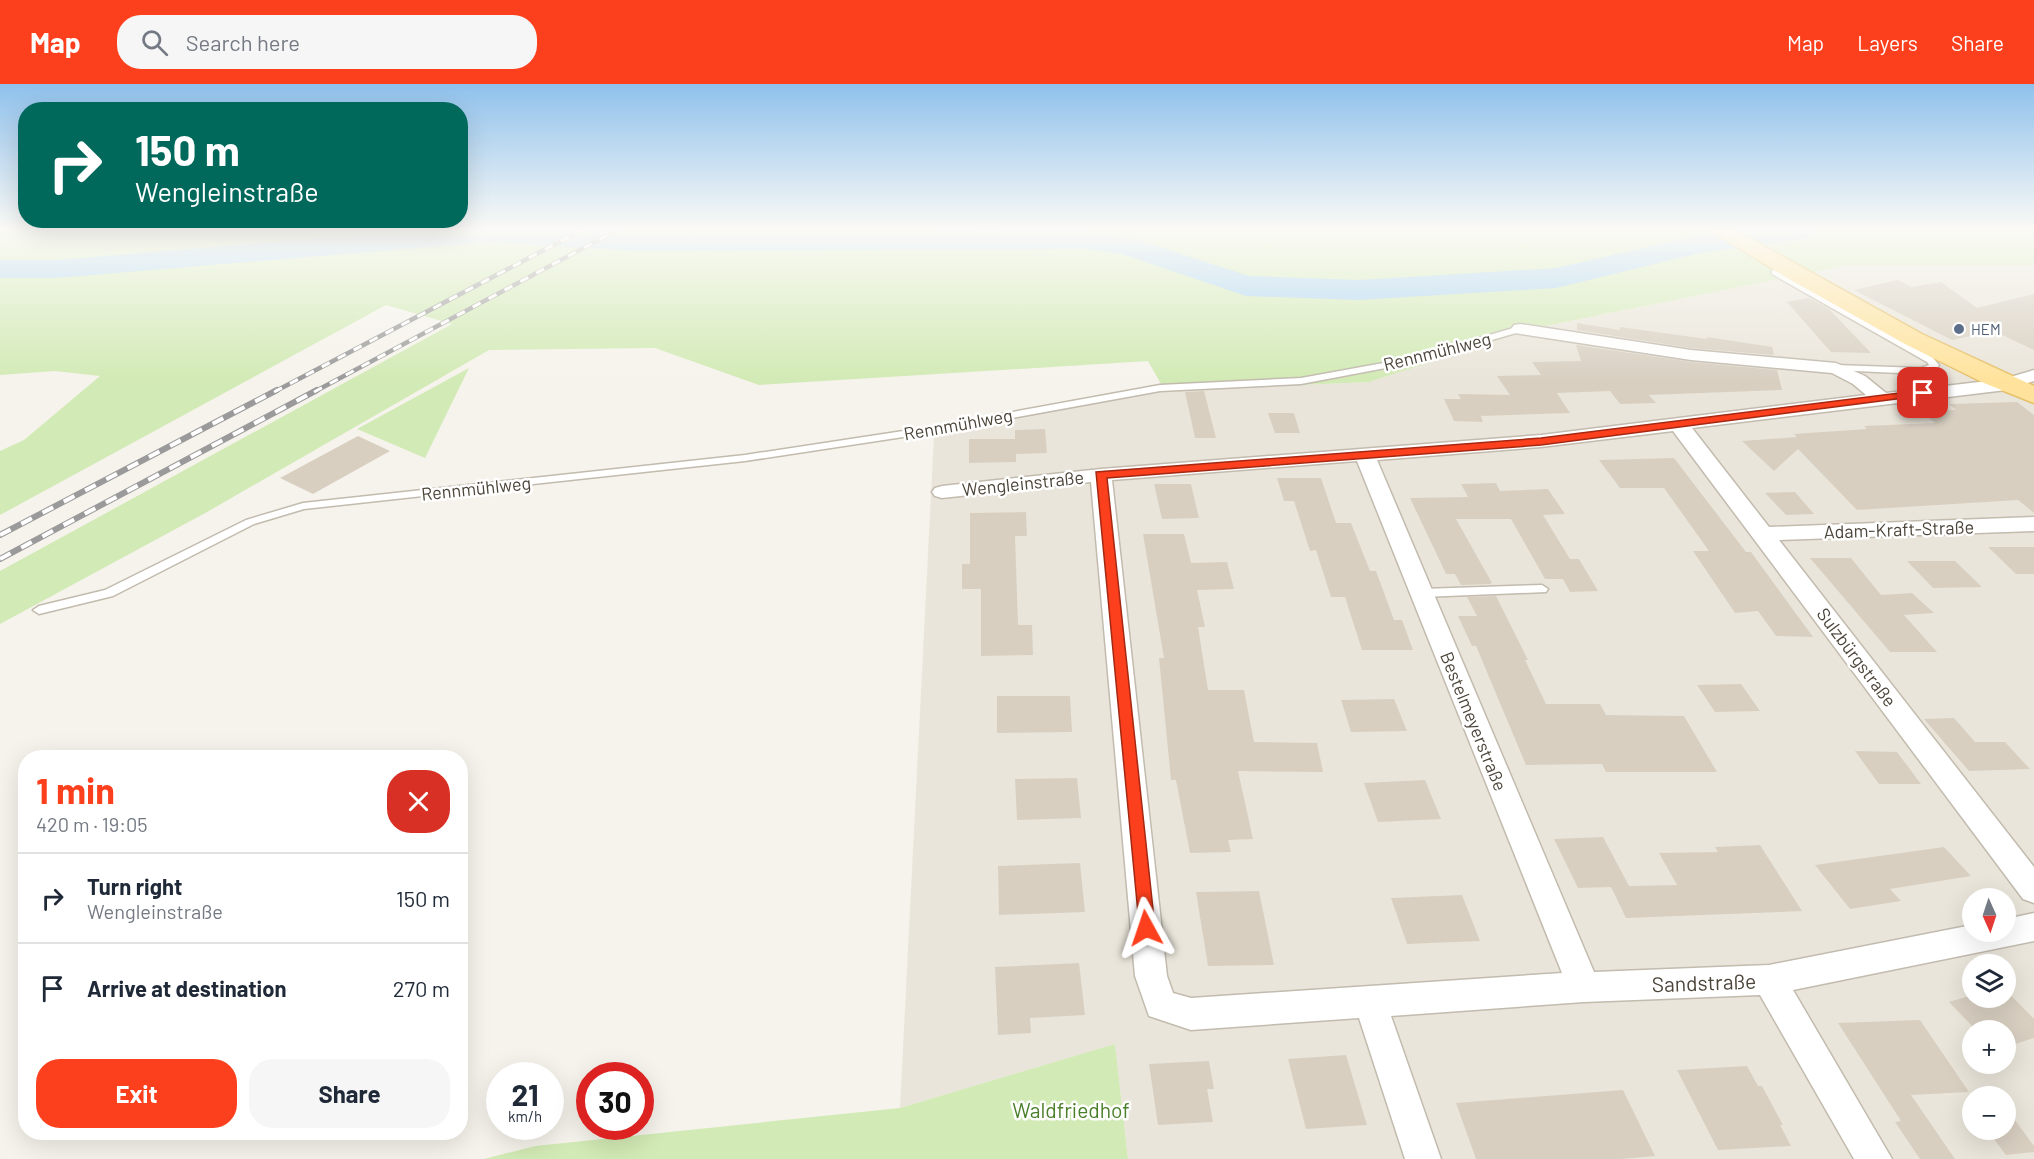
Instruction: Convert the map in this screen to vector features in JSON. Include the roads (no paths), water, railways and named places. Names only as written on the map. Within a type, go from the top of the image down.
[{"type":"main road","points":[[1806,280],[1847,304],[2006,384],[2034,395]]},
{"type":"street","name":"Rennmühlweg","points":[[1520,329],[1691,355],[1836,368],[1859,380],[1881,398]]},
{"type":"street","name":"Wengleinstraße","points":[[942,492],[1101,475],[1541,441],[2006,384],[2034,375]]},
{"type":"street","name":"Sulzbürgstraße","points":[[1679,425],[2034,890]]},
{"type":"street","name":"Bestelmeyerstraße","points":[[1365,455],[1584,987]]},
{"type":"street","name":"Sandstraße","points":[[1101,475],[1151,976],[1161,1005],[1191,1014],[1584,987],[1769,980],[2027,935]]},
{"type":"street","name":"Adam-Kraft-Straße","points":[[1764,534],[2034,524]]},
{"type":"street","points":[[1769,980],[1874,1159]]},
{"type":"street","points":[[1370,1002],[1423,1159]]},
{"type":"lane","points":[[1789,280],[1930,360],[1934,365],[1932,369],[1921,371],[1836,368]]},
{"type":"lane","name":"Rennmühlweg","points":[[39,610],[109,593],[250,522],[303,506],[745,458],[936,429],[1160,388],[1301,381],[1412,360],[1520,329]]},
{"type":"lane","points":[[1422,593],[1542,590]]},
{"type":"waterway","points":[[1229,280],[1246,286],[1359,290],[1520,280]]},
{"type":"railway","points":[[274,392],[487,280]]},
{"type":"railway","points":[[314,392],[523,280]]},
{"type":"railway","points":[[0,535],[277,390]]},
{"type":"railway","points":[[0,559],[317,390]]},
{"type":"place","name":"HEM","points":[[1959,329]]},
{"type":"park label","name":"Waldfriedhof","points":[[1071,1109]]}]
